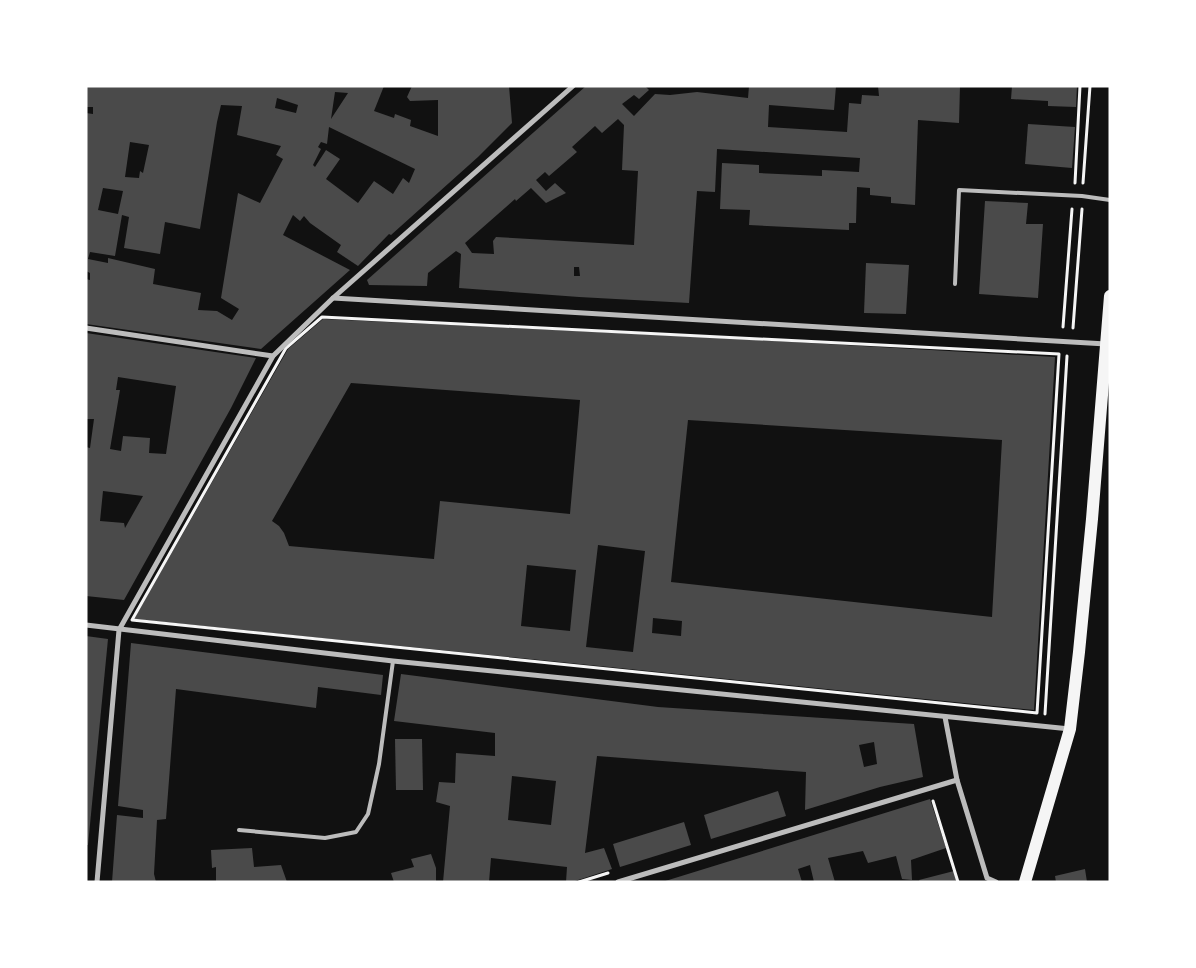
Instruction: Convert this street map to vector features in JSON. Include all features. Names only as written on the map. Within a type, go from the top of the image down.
[{"type":"main road","points":[[1025,882],[1070,729],[1079,652],[1110,296]]},
{"type":"street","points":[[97,882],[119,630],[273,356],[333,298],[573,86]]},
{"type":"street","points":[[333,298],[1107,344]]},
{"type":"street","points":[[86,328],[273,356]]},
{"type":"street","points":[[86,625],[393,661],[1070,729]]},
{"type":"street","points":[[945,717],[957,780],[987,878],[996,882]]},
{"type":"street","points":[[618,882],[957,780]]},
{"type":"lane","points":[[955,284],[959,190],[1082,196],[1110,200]]},
{"type":"lane","points":[[239,830],[325,838],[356,832],[368,814],[379,764],[393,661]]},
{"type":"path","points":[[1045,714],[1067,354],[1075,319],[1090,86]]},
{"type":"path","points":[[132,620],[286,348],[322,317],[1059,354],[1037,713]]},
{"type":"path","points":[[931,796],[958,882]]},
{"type":"building","points":[[86,86],[384,86],[374,111],[394,118],[395,114],[411,120],[410,126],[438,136],[438,100],[410,101],[407,97],[412,86],[509,86],[512,123],[478,157],[391,235],[389,234],[358,266],[337,252],[341,245],[310,223],[304,216],[300,221],[293,215],[283,235],[350,270],[261,349],[86,324],[86,279],[90,280],[90,273],[86,271],[86,113],[93,114],[93,107],[86,107]],"holes":[[[335,92],[348,93],[331,119]],[[277,98],[298,105],[296,113],[275,108]],[[221,105],[242,106],[237,135],[281,146],[276,155],[283,159],[260,203],[238,193],[221,298],[239,309],[232,320],[217,311],[198,310],[201,293],[153,284],[155,269],[108,258],[108,263],[88,259],[90,252],[115,256],[122,215],[129,217],[124,248],[160,254],[165,222],[200,229]],[[329,127],[415,169],[409,183],[403,178],[393,194],[374,181],[358,203],[326,179],[340,159],[326,150],[315,167],[313,165],[321,149],[318,147],[321,142],[327,144]],[[130,142],[149,145],[143,173],[140,171],[139,178],[125,177]],[[103,188],[123,191],[118,214],[98,210]]]},
{"type":"building","points":[[586,86],[645,86],[649,90],[639,99],[634,95],[622,104],[634,116],[655,94],[670,95],[697,92],[748,98],[749,86],[836,86],[834,110],[769,105],[768,127],[847,132],[849,103],[861,104],[862,95],[879,96],[878,86],[960,86],[959,123],[918,120],[915,205],[891,203],[891,197],[870,195],[870,188],[857,187],[856,223],[849,223],[849,230],[749,225],[750,210],[720,209],[722,163],[759,165],[759,173],[822,176],[822,170],[859,172],[860,158],[717,149],[715,192],[697,191],[689,303],[459,288],[461,254],[456,251],[428,273],[427,286],[369,285],[367,280]],"holes":[[[618,119],[624,125],[622,170],[638,171],[634,245],[496,237],[493,241],[494,254],[472,253],[465,243],[515,199],[516,201],[531,188],[546,203],[566,193],[555,183],[546,191],[536,180],[545,172],[549,176],[577,152],[572,147],[595,126],[602,133]],[[574,267],[579,267],[580,276],[574,276]]]},
{"type":"building","points":[[1012,86],[1077,86],[1076,107],[1048,106],[1048,101],[1011,99]]},
{"type":"building","points":[[1028,124],[1075,127],[1072,168],[1025,164]]},
{"type":"building","points":[[985,201],[1028,203],[1026,224],[1043,224],[1038,298],[979,294]]},
{"type":"building","points":[[866,263],[909,265],[906,314],[864,313]]},
{"type":"building","points":[[323,319],[704,337],[1055,357],[1034,710],[134,619],[288,349]],"holes":[[[351,383],[580,400],[570,514],[440,501],[434,559],[289,546],[284,533],[272,521]],[[688,420],[1002,440],[992,617],[671,582]],[[598,545],[645,551],[633,652],[586,647]],[[527,565],[576,570],[570,631],[521,626]],[[653,618],[682,621],[681,636],[652,633]]]},
{"type":"building","points":[[86,333],[256,358],[231,408],[124,600],[86,596],[86,447],[90,448],[94,419],[86,419]],"holes":[[[118,377],[176,386],[166,454],[149,453],[150,438],[123,436],[121,451],[110,449],[120,390],[116,390]],[[103,491],[143,496],[125,528],[124,523],[100,521]]]},
{"type":"building","points":[[86,636],[108,639],[88,845],[86,845]]},
{"type":"building","points":[[131,643],[383,675],[381,695],[318,687],[316,708],[176,689],[166,819],[157,820],[154,874],[156,882],[112,882],[117,815],[143,818],[143,810],[118,806]]},
{"type":"building","points":[[401,674],[658,707],[914,724],[923,777],[880,787],[805,810],[806,772],[597,756],[585,853],[604,848],[612,869],[572,882],[566,882],[567,867],[491,858],[489,882],[443,882],[450,806],[436,802],[439,782],[455,783],[456,753],[495,756],[495,733],[394,721]],"holes":[[[874,742],[877,764],[864,767],[859,745]],[[512,776],[556,781],[551,825],[508,820]]]},
{"type":"building","points":[[395,739],[422,739],[423,790],[396,790]]},
{"type":"building","points":[[778,791],[786,816],[711,839],[704,815]]},
{"type":"building","points":[[930,799],[946,848],[911,860],[912,880],[902,879],[896,856],[868,863],[863,851],[828,858],[835,882],[814,882],[810,865],[798,869],[802,882],[662,882]]},
{"type":"building","points":[[684,822],[691,845],[620,867],[613,844]]},
{"type":"building","points":[[252,848],[254,867],[281,865],[287,882],[216,881],[216,867],[212,868],[211,850]]},
{"type":"building","points":[[431,854],[436,868],[436,882],[394,882],[391,873],[414,867],[411,859]]},
{"type":"building","points":[[1085,869],[1087,882],[1056,882],[1055,876]]},
{"type":"building","points":[[954,871],[957,882],[920,882],[919,880]]}]
